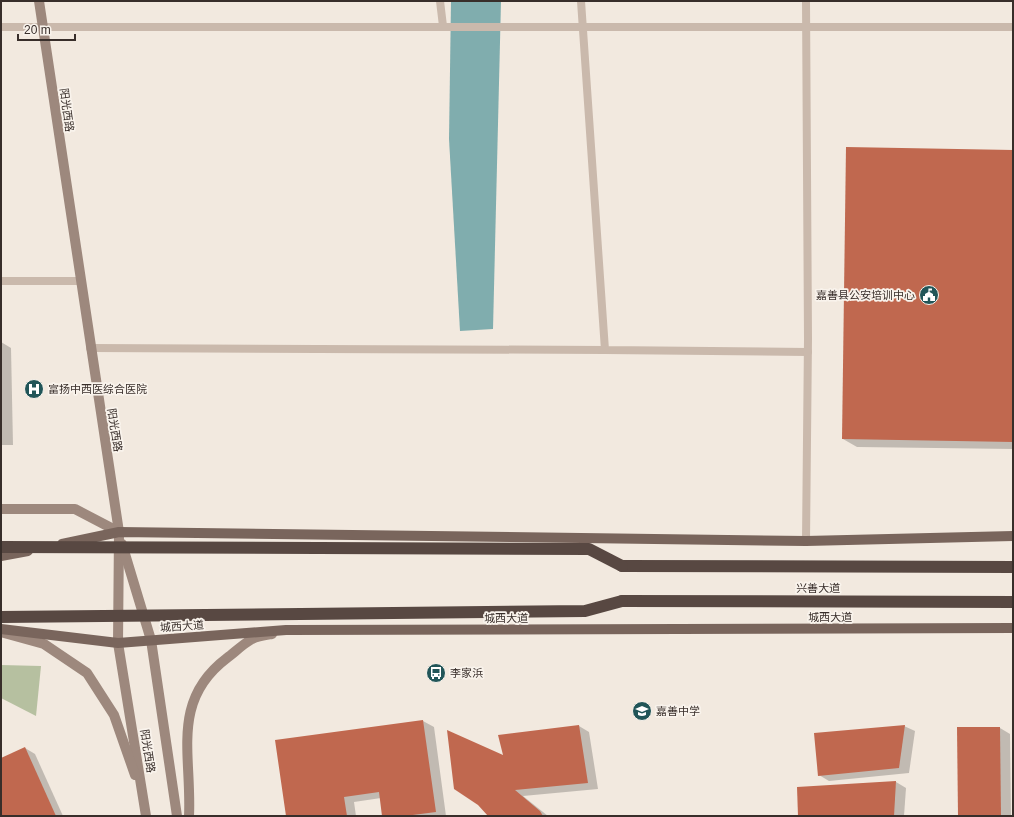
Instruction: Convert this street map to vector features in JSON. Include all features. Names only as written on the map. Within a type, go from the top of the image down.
[{"type":"highway","name":"兴善大道","points":[[1,547],[589,549],[622,566],[1013,567]]},
{"type":"highway","name":"兴善大道","points":[[1,617],[585,611],[622,601],[1013,602]]},
{"type":"main road","name":"阳光西路","points":[[39,1],[90,348],[119,532],[118,642],[146,816]]},
{"type":"main road","points":[[1,509],[75,509],[119,532],[151,640],[177,816]]},
{"type":"main road","points":[[1,556],[119,532],[806,542],[1013,536]]},
{"type":"main road","name":"城西大道","points":[[1,629],[118,642],[286,630],[1013,628]]},
{"type":"main road","points":[[189,816],[190,793],[186,738],[189,710],[203,683],[218,665],[252,639],[286,630]]},
{"type":"main road","points":[[1,632],[44,644],[86,673],[114,715],[143,799]]},
{"type":"lane","points":[[440,1],[445,26]]},
{"type":"lane","points":[[581,1],[605,350]]},
{"type":"lane","points":[[806,1],[808,352],[806,542]]},
{"type":"lane","points":[[1,27],[1013,27]]},
{"type":"lane","points":[[1,281],[80,281]]},
{"type":"lane","points":[[90,348],[808,352]]},
{"type":"green space","points":[[1,665],[41,666],[36,716],[1,698]]},
{"type":"water","points":[[451,1],[501,1],[493,329],[460,331],[449,139]]},
{"type":"building","name":"嘉善县公安培训中心","points":[[846,147],[1013,150],[1013,442],[842,439]]},
{"type":"building","points":[[423,720],[436,812],[405,816],[382,816],[379,792],[344,797],[347,816],[286,816],[275,740]]},
{"type":"building","points":[[579,725],[588,783],[515,790],[540,811],[543,816],[488,816],[478,805],[454,789],[447,730],[503,755],[498,735]]},
{"type":"building","points":[[905,725],[899,768],[818,776],[814,733]]},
{"type":"building","points":[[957,727],[1000,727],[1001,816],[958,816]]},
{"type":"building","points":[[25,747],[56,816],[1,816],[1,758]]},
{"type":"building","points":[[896,781],[894,816],[798,816],[797,787]]},
{"type":"place","name":"嘉善县公安培训中心","points":[[929,295]]},
{"type":"place","name":"富扬中西医综合医院","points":[[34,389]]},
{"type":"place","name":"李家浜","points":[[436,673]]},
{"type":"place","name":"嘉善中学","points":[[642,711]]}]
